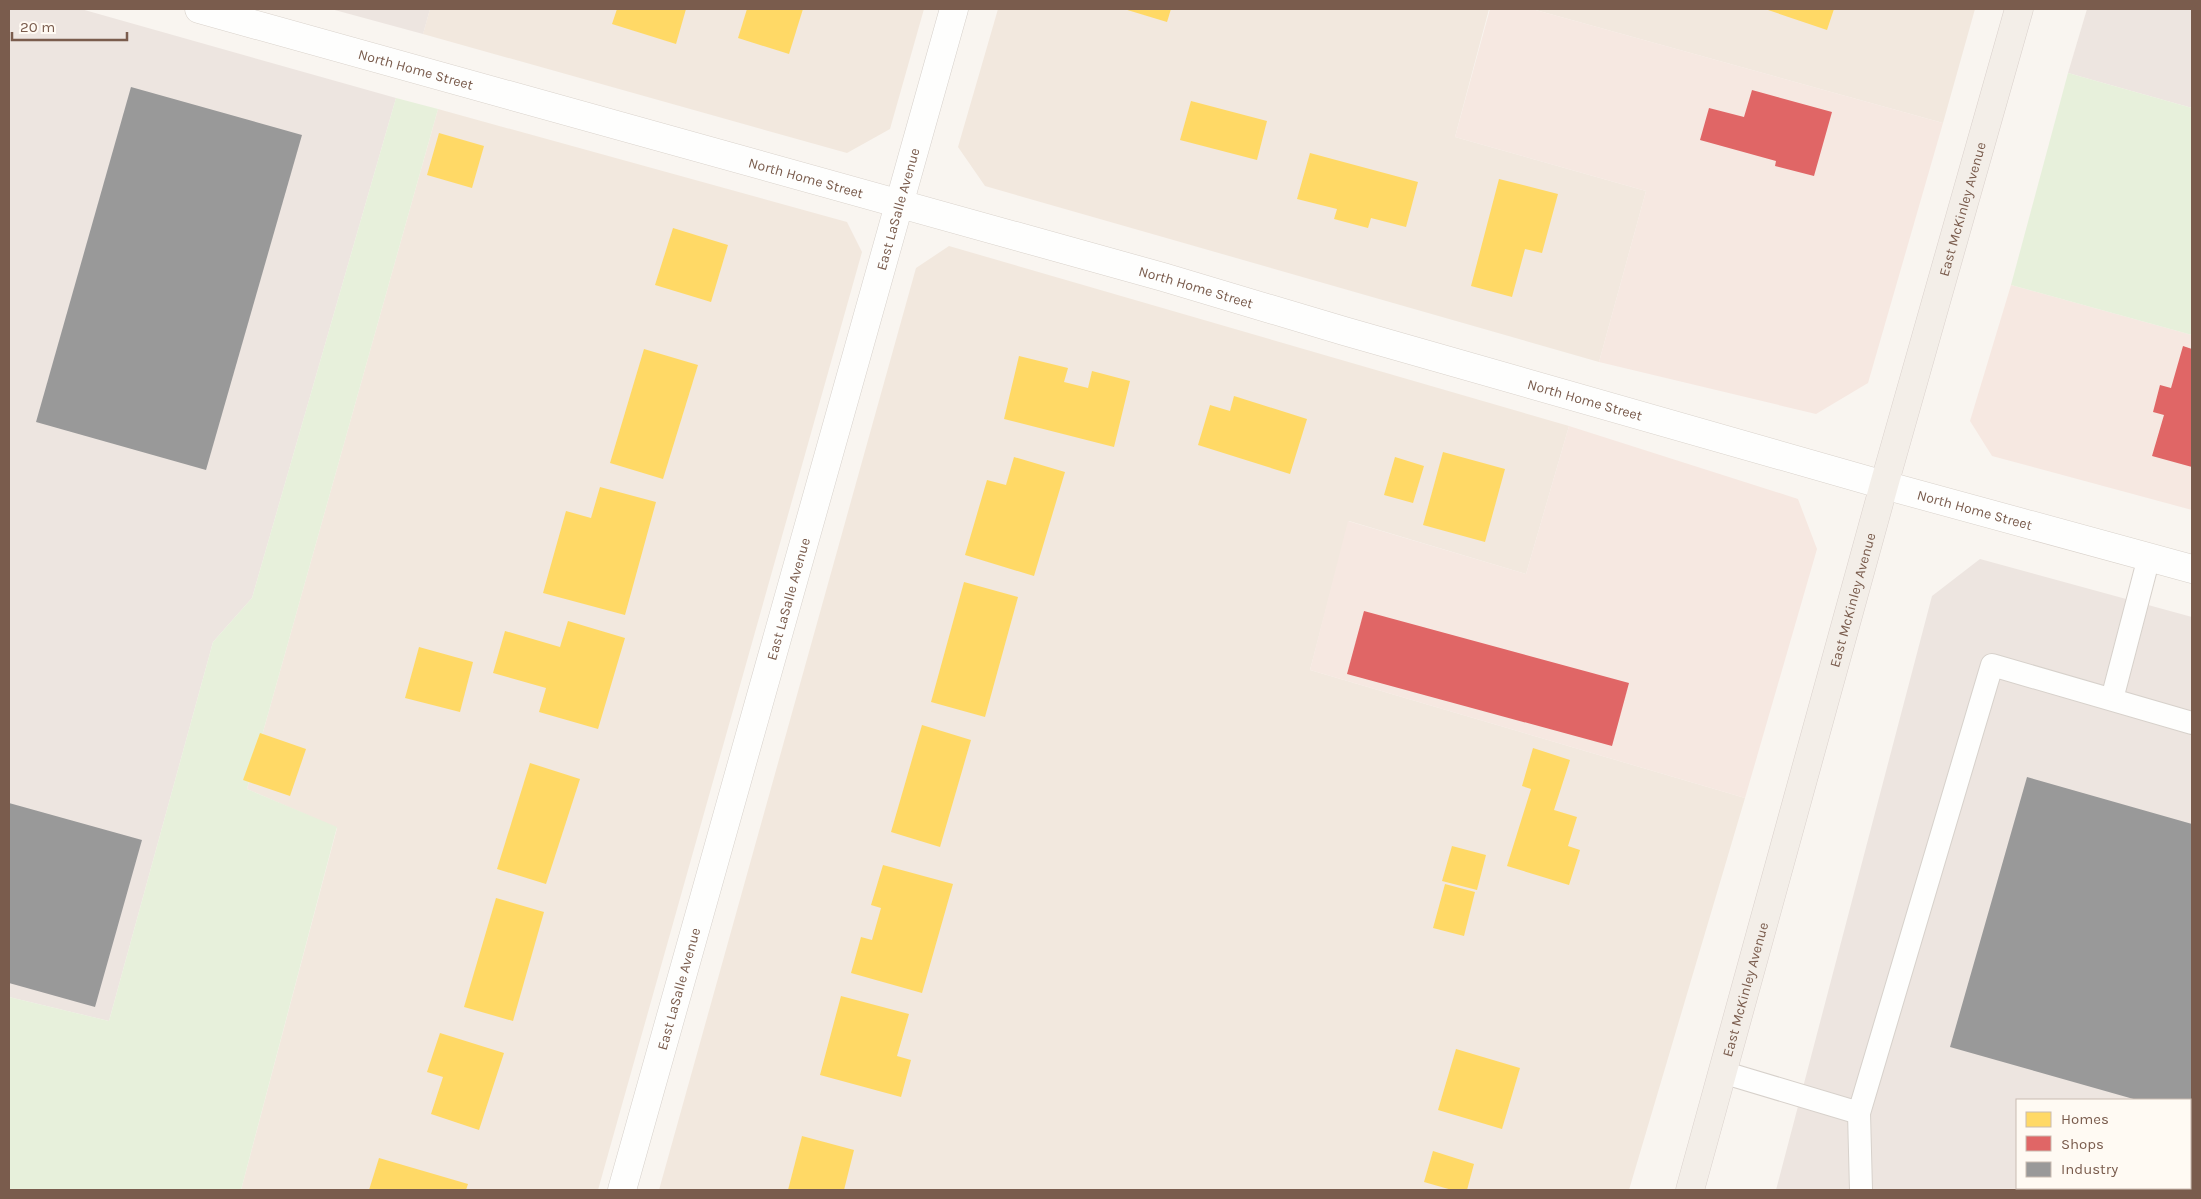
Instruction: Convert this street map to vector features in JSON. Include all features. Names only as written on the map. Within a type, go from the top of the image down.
[{"type":"main road","name":"East McKinley Avenue","points":[[1690,1190],[1884,485],[2019,9]]},
{"type":"street","name":"North Home Street","points":[[199,9],[900,205],[1163,276],[1344,332],[1884,485],[2192,569]]},
{"type":"street","name":"East LaSalle Avenue","points":[[622,1190],[954,9]]},
{"type":"lane","points":[[2112,700],[2149,557]]},
{"type":"lane","points":[[1861,1190],[1859,1113],[1992,665],[2192,723]]},
{"type":"lane","points":[[1722,1072],[1859,1113]]},
{"type":"shaded area","points":[[9,9],[81,9],[396,98],[252,598],[213,642],[109,1021],[9,997]]},
{"type":"shaded area","points":[[331,9],[430,9],[423,34]]},
{"type":"shaded area","points":[[430,9],[924,9],[890,129],[847,153],[423,34]]},
{"type":"shaded area","points":[[998,9],[1489,9],[1455,137],[1646,191],[1599,362],[985,186],[958,147]]},
{"type":"shaded area","points":[[1490,9],[1532,9],[1943,123],[1868,383],[1816,414],[1599,362],[1646,191],[1455,137]]},
{"type":"shaded area","points":[[1532,9],[1975,9],[1943,123]]},
{"type":"shaded area","points":[[2087,9],[2192,9],[2192,108],[2068,73]]},
{"type":"shaded area","points":[[438,109],[847,222],[862,252],[598,1190],[241,1190],[337,828],[247,789]]},
{"type":"shaded area","points":[[949,246],[1569,426],[1526,574],[1349,521],[1310,670],[1745,798],[1629,1190],[659,1190],[916,268]]},
{"type":"shaded area","points":[[2011,285],[2192,335],[2192,510],[1992,456],[1970,421]]},
{"type":"shaded area","points":[[1569,426],[1798,499],[1817,549],[1745,798],[1310,670],[1348,521],[1526,574]]},
{"type":"shaded area","points":[[1980,559],[2192,617],[2192,1190],[1776,1190],[1932,596]]},
{"type":"green space","points":[[2068,73],[2192,108],[2192,335],[2011,285]]},
{"type":"green space","points":[[396,98],[438,109],[247,789],[337,827],[241,1190],[9,1190],[9,997],[109,1021],[213,642],[252,598]]},
{"type":"building: Homes","points":[[617,9],[686,9],[676,44],[612,24]]},
{"type":"building: Homes","points":[[747,9],[803,9],[789,54],[738,38]]},
{"type":"building: Homes","points":[[1124,9],[1171,9],[1167,22]]},
{"type":"building: Homes","points":[[1765,9],[1834,9],[1827,30]]},
{"type":"building: Homes","points":[[1191,101],[1267,121],[1257,160],[1180,140]]},
{"type":"building: Homes","points":[[439,133],[484,146],[472,188],[427,175]]},
{"type":"building: Homes","points":[[1310,153],[1418,182],[1406,227],[1371,218],[1368,228],[1334,219],[1337,209],[1297,199]]},
{"type":"building: Homes","points":[[1499,179],[1558,194],[1542,253],[1525,249],[1512,297],[1471,286]]},
{"type":"building: Homes","points":[[673,228],[728,245],[711,302],[655,285]]},
{"type":"building: Homes","points":[[644,349],[698,365],[663,479],[610,463]]},
{"type":"building: Homes","points":[[1019,356],[1068,368],[1064,382],[1088,388],[1092,371],[1130,381],[1114,447],[1004,419]]},
{"type":"building: Homes","points":[[1234,396],[1307,419],[1290,474],[1198,445],[1210,405],[1230,411]]},
{"type":"building: Homes","points":[[1443,452],[1505,469],[1485,542],[1423,525]]},
{"type":"building: Homes","points":[[1014,457],[1065,472],[1034,576],[965,555],[987,480],[1006,485]]},
{"type":"building: Homes","points":[[1395,457],[1424,466],[1413,503],[1384,495]]},
{"type":"building: Homes","points":[[600,487],[656,502],[625,615],[543,593],[566,511],[591,518]]},
{"type":"building: Homes","points":[[964,582],[1018,597],[985,717],[931,702]]},
{"type":"building: Homes","points":[[568,621],[625,638],[598,729],[539,712],[546,688],[493,673],[505,631],[560,647]]},
{"type":"building: Homes","points":[[419,647],[473,662],[460,712],[405,698]]},
{"type":"building: Homes","points":[[922,725],[971,740],[940,847],[891,832]]},
{"type":"building: Homes","points":[[260,733],[306,749],[290,796],[243,780]]},
{"type":"building: Homes","points":[[1533,748],[1570,760],[1554,810],[1577,817],[1568,846],[1580,850],[1569,885],[1507,866],[1531,789],[1522,786]]},
{"type":"building: Homes","points":[[530,763],[580,779],[546,884],[497,869]]},
{"type":"building: Homes","points":[[1452,846],[1486,855],[1477,890],[1442,881]]},
{"type":"building: Homes","points":[[883,865],[953,884],[922,993],[851,973],[861,937],[872,940],[881,908],[871,905]]},
{"type":"building: Homes","points":[[1445,884],[1475,892],[1464,936],[1433,928]]},
{"type":"building: Homes","points":[[496,898],[544,912],[513,1021],[464,1007]]},
{"type":"building: Homes","points":[[841,996],[909,1014],[897,1056],[911,1060],[901,1097],[820,1075]]},
{"type":"building: Homes","points":[[440,1033],[504,1053],[479,1130],[431,1114],[443,1077],[427,1072]]},
{"type":"building: Homes","points":[[1456,1049],[1520,1068],[1502,1129],[1438,1110]]},
{"type":"building: Homes","points":[[802,1136],[854,1150],[844,1190],[788,1190]]},
{"type":"building: Homes","points":[[1433,1151],[1474,1164],[1467,1190],[1452,1190],[1424,1182]]},
{"type":"building: Homes","points":[[379,1158],[468,1184],[466,1190],[369,1190]]},
{"type":"building: Shops","points":[[1752,90],[1832,112],[1814,176],[1775,166],[1776,161],[1700,140],[1709,108],[1744,117]]},
{"type":"building: Shops","points":[[2183,346],[2192,349],[2192,467],[2152,456],[2164,415],[2153,412],[2160,385],[2171,388]]},
{"type":"building: Shops","points":[[1364,611],[1629,683],[1612,746],[1347,674]]},
{"type":"building: Industry","points":[[131,87],[302,135],[206,470],[36,422]]},
{"type":"building: Industry","points":[[2027,777],[2192,824],[2192,1116],[2191,1099],[2133,1099],[1950,1047]]},
{"type":"building: Industry","points":[[9,803],[142,840],[95,1007],[9,983]]}]
